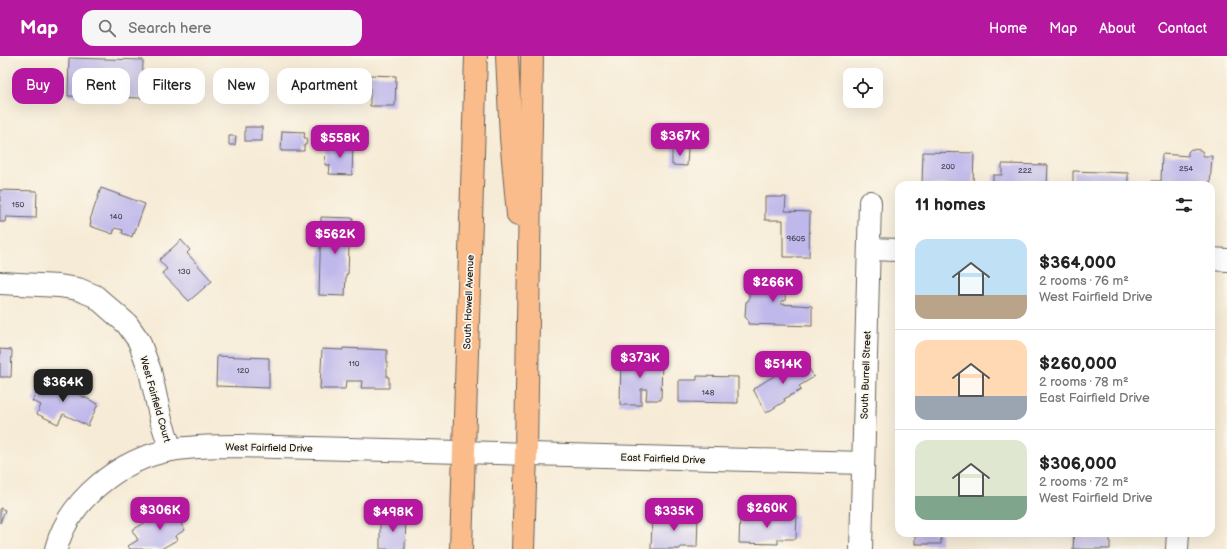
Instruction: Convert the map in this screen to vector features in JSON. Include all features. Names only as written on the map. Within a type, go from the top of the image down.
[{"type":"main road","name":"South Howell Avenue","points":[[461,549],[476,56]]},
{"type":"main road","points":[[507,56],[516,196],[528,310]]},
{"type":"main road","points":[[523,549],[526,454],[532,56]]},
{"type":"street","name":"South Burrell Street","points":[[861,549],[870,202]]},
{"type":"street","points":[[869,249],[895,250]]},
{"type":"street","points":[[1215,259],[1227,260]]},
{"type":"street","name":"West Fairfield Court","points":[[0,283],[59,286],[78,289],[94,296],[127,324],[139,341],[150,371],[161,420],[171,450]]},
{"type":"street","name":"West Fairfield Drive","points":[[56,549],[69,517],[88,495],[110,476],[133,463],[171,450],[238,446],[464,451]]},
{"type":"street","name":"East Fairfield Drive","points":[[464,451],[863,463]]},
{"type":"street","points":[[1178,537],[1178,549]]},
{"type":"building","points":[[69,58],[143,60],[143,68],[138,68],[138,98],[130,98],[130,68],[72,68],[72,96],[68,96]]},
{"type":"building","points":[[372,75],[396,76],[395,106],[370,106],[370,104],[372,104]]},
{"type":"building","points":[[245,127],[262,127],[262,141],[245,141]]},
{"type":"building","points":[[282,131],[305,132],[304,138],[307,138],[306,145],[304,145],[304,151],[281,151]]},
{"type":"building","points":[[229,136],[236,136],[235,145],[229,145]]},
{"type":"building","points":[[330,144],[353,145],[352,175],[329,174],[330,165],[325,165],[326,146],[330,146]]},
{"type":"building","points":[[672,148],[688,149],[687,166],[672,165]]},
{"type":"building","points":[[1191,149],[1200,150],[1203,152],[1203,156],[1212,156],[1210,181],[1161,181],[1162,154],[1188,156],[1188,152]]},
{"type":"building","points":[[923,152],[974,153],[973,181],[922,181]]},
{"type":"building","points":[[1002,164],[1048,165],[1047,181],[993,181],[993,175],[1002,175]]},
{"type":"building","points":[[1073,171],[1128,173],[1128,181],[1073,181]]},
{"type":"building","points":[[101,188],[145,204],[132,237],[122,233],[123,230],[115,228],[113,234],[90,226],[90,220]]},
{"type":"building","points":[[0,190],[37,191],[36,218],[6,217],[5,222],[0,222]]},
{"type":"building","points":[[765,197],[786,197],[785,211],[810,212],[809,257],[783,257],[783,220],[765,220]]},
{"type":"building","points":[[321,217],[353,218],[352,247],[349,246],[348,274],[346,274],[345,296],[319,295]]},
{"type":"building","points":[[181,240],[190,250],[187,253],[212,281],[189,301],[162,273],[167,269],[159,260]]},
{"type":"building","points":[[747,274],[786,276],[785,301],[781,301],[781,304],[812,306],[812,326],[748,324],[748,320],[745,317],[746,302],[749,300],[749,290],[746,290]]},
{"type":"building","points":[[343,348],[387,350],[387,377],[389,377],[389,388],[361,388],[362,381],[346,381],[345,389],[320,389],[322,349],[343,350]]},
{"type":"building","points":[[0,349],[12,350],[11,377],[0,377]]},
{"type":"building","points":[[217,356],[269,358],[269,388],[216,386]]},
{"type":"building","points":[[621,356],[662,357],[661,400],[646,400],[647,389],[641,389],[641,405],[620,405]]},
{"type":"building","points":[[803,358],[814,377],[799,386],[801,390],[784,399],[785,401],[766,413],[753,389]]},
{"type":"building","points":[[697,376],[738,377],[738,403],[679,402],[679,380],[697,380]]},
{"type":"building","points":[[43,378],[55,383],[58,378],[72,385],[70,390],[98,404],[88,426],[63,414],[58,424],[37,414],[41,405],[32,401]]},
{"type":"building","points":[[180,506],[188,520],[181,524],[185,530],[175,536],[177,540],[161,549],[130,549],[128,546],[138,540],[132,530],[166,511],[168,514]]},
{"type":"building","points":[[0,508],[5,510],[0,523]]},
{"type":"building","points":[[662,514],[698,515],[697,547],[680,547],[680,549],[651,549],[652,517],[662,517]]},
{"type":"building","points":[[754,514],[797,515],[796,539],[778,539],[778,544],[739,543],[740,517],[754,517]]},
{"type":"building","points":[[380,517],[406,517],[405,549],[380,549]]},
{"type":"building","points":[[915,537],[941,537],[941,544],[915,544]]},
{"type":"building","points":[[1074,537],[1110,537],[1110,549],[1073,549]]}]
